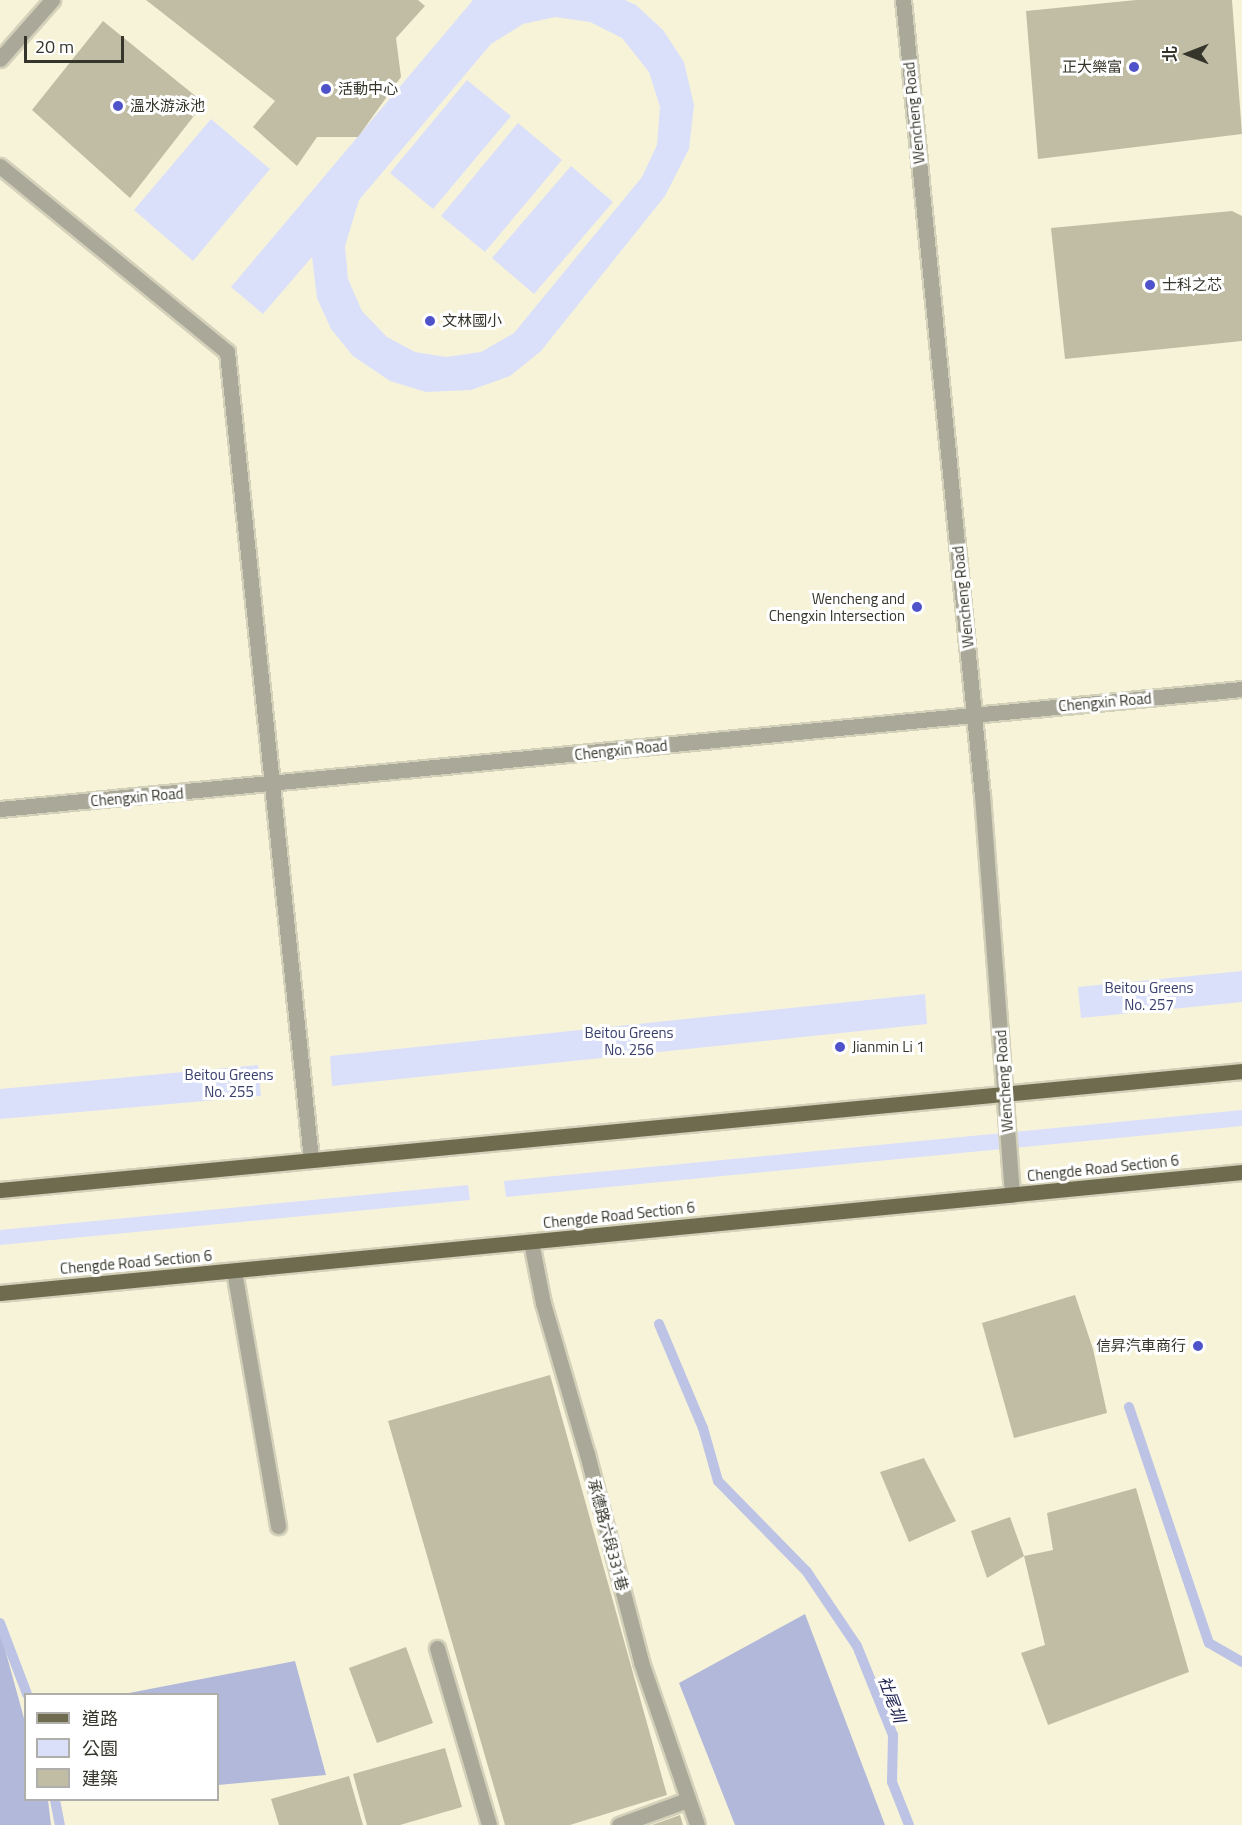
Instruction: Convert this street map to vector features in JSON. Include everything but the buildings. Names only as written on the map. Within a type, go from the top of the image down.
[{"type":"main road","points":[[0,1190],[1242,1071]]},
{"type":"main road","name":"Chengde Road Section 6","points":[[0,1293],[1242,1172]]},
{"type":"street","points":[[0,59],[52,0]]},
{"type":"street","name":"Wencheng Road","points":[[903,0],[973,714],[1005,1095],[1011,1195]]},
{"type":"street","points":[[0,166],[226,352],[311,1160]]},
{"type":"street","name":"Chengxin Road","points":[[0,809],[271,785],[1242,689]]},
{"type":"street","name":"承德路六段331巷","points":[[531,1242],[543,1303],[587,1454],[641,1662],[697,1825]]},
{"type":"street","points":[[234,1270],[278,1526]]},
{"type":"street","points":[[437,1648],[487,1825]]},
{"type":"street","points":[[619,1825],[687,1800]]},
{"type":"green space","points":[[473,0],[625,0],[636,5],[663,30],[684,62],[694,105],[689,149],[665,196],[541,351],[510,376],[471,390],[426,392],[390,381],[353,356],[331,329],[317,298],[312,257],[263,314],[231,287]],"holes":[[[555,17],[590,22],[622,38],[649,72],[660,107],[657,145],[642,177],[514,333],[481,352],[446,357],[415,352],[387,337],[362,311],[348,279],[345,246],[359,200],[491,44],[523,24]]]},
{"type":"green space","points":[[467,80],[511,116],[433,209],[390,173]]},
{"type":"green space","points":[[211,119],[270,169],[193,261],[134,210]]},
{"type":"green space","points":[[518,123],[562,160],[485,252],[441,216]]},
{"type":"green space","points":[[571,166],[613,202],[534,294],[492,258]]},
{"type":"green space","name":"Beitou Greens No. 257","points":[[1242,971],[1242,1002],[1081,1018],[1078,987]]},
{"type":"green space","name":"Beitou Greens No. 256","points":[[925,994],[927,1024],[332,1086],[330,1056]]},
{"type":"green space","name":"Beitou Greens No. 255","points":[[258,1065],[261,1096],[0,1119],[0,1089]]},
{"type":"green space","points":[[1242,1110],[1242,1126],[506,1197],[504,1181]]},
{"type":"green space","points":[[468,1185],[470,1200],[0,1245],[0,1230]]},
{"type":"shaded area","points":[[805,1614],[885,1825],[735,1825],[679,1683]]},
{"type":"shaded area","points":[[0,1631],[24,1718],[24,1801],[48,1801],[51,1825],[0,1825]]},
{"type":"shaded area","points":[[295,1661],[326,1775],[219,1785],[219,1693],[129,1693]]},
{"type":"waterway","name":"社尾圳","points":[[659,1324],[703,1428],[718,1481],[807,1572],[857,1646],[893,1735],[892,1782],[909,1825]]},
{"type":"waterway","points":[[1129,1407],[1209,1643],[1242,1662]]},
{"type":"waterway","points":[[0,1623],[27,1693]]},
{"type":"waterway","points":[[55,1801],[60,1825]]},
{"type":"place","name":"正大樂富","points":[[1134,67]]},
{"type":"place","name":"活動中心","points":[[326,89]]},
{"type":"place","name":"溫水游泳池","points":[[118,106]]},
{"type":"place","name":"士科之芯","points":[[1150,285]]},
{"type":"place","name":"文林國小","points":[[430,321]]},
{"type":"place","name":"Wencheng and Chengxin Intersection","points":[[917,607]]},
{"type":"place","name":"Jianmin Li 1","points":[[840,1047]]},
{"type":"place","name":"信昇汽車商行","points":[[1198,1346]]}]
